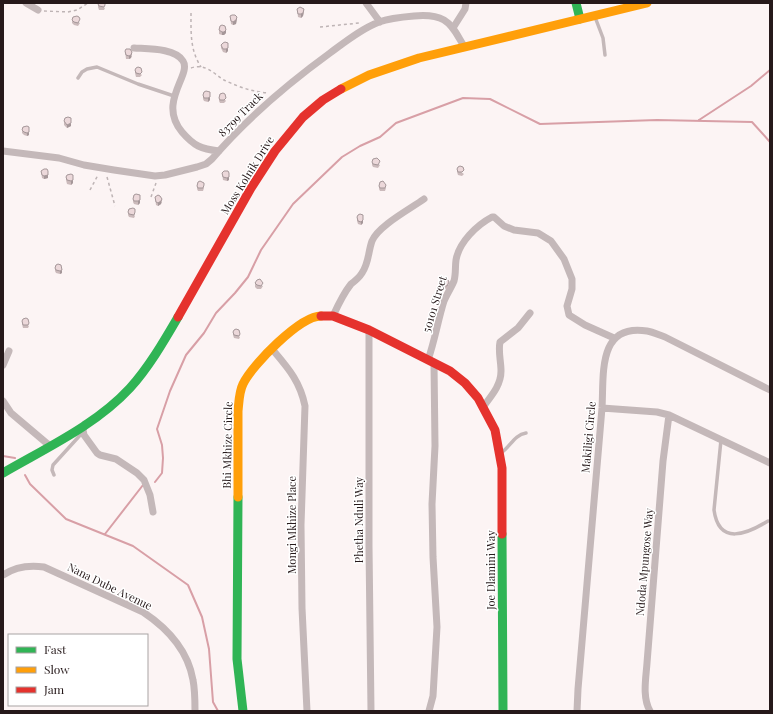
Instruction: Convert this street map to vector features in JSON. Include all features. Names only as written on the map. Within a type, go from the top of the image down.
[{"type":"street","points":[[26,3],[38,10]]},
{"type":"street","points":[[366,3],[377,23]]},
{"type":"street","points":[[453,28],[465,9],[466,3]]},
{"type":"street","points":[[576,3],[580,19]]},
{"type":"street","name":"Moss Kolnik Drive","points":[[3,474],[84,428],[130,388],[151,362],[263,168],[282,140],[302,118],[333,92],[364,76],[394,65],[464,46],[647,3]]},
{"type":"street","name":"83799 Track","points":[[3,150],[59,158],[103,168],[145,175],[159,176],[174,173],[202,165],[212,159],[249,118],[276,94],[342,44],[377,23],[391,19],[424,15],[434,16],[443,19],[453,28],[464,46]]},
{"type":"street","points":[[134,48],[171,52],[182,59],[185,69],[174,96],[173,117],[177,126],[185,136],[199,147],[219,151]]},
{"type":"street","points":[[333,316],[338,304],[348,289],[365,269],[375,235],[381,228],[424,199]]},
{"type":"street","name":"50101 Street","points":[[431,361],[445,299],[453,282],[457,254],[465,240],[482,224],[494,217],[504,226],[520,231],[538,233],[551,241],[564,259],[572,279],[572,289],[567,309],[569,315],[585,325],[614,338]]},
{"type":"street","points":[[483,407],[498,386],[500,380],[500,342],[518,328],[530,314]]},
{"type":"street","name":"Bhi Mkhize Circle","points":[[243,711],[238,671],[237,636],[238,411],[239,399],[243,384],[258,362],[297,326],[316,316],[333,316],[369,330],[450,371],[465,383],[478,398],[495,430]]},
{"type":"street","name":"Phetha Nduli Way","points":[[369,330],[371,711]]},
{"type":"street","points":[[614,338],[621,333],[635,330],[648,331],[665,337],[770,390]]},
{"type":"street","name":"Makiligi Circle","points":[[577,711],[602,408],[604,365],[609,346],[614,338]]},
{"type":"street","name":"Mongi Mkhize Place","points":[[272,349],[297,382],[302,392],[305,406],[301,525],[302,608],[307,711]]},
{"type":"street","points":[[3,365],[9,351]]},
{"type":"street","points":[[429,711],[433,696],[437,627],[432,504],[436,446],[431,361]]},
{"type":"street","points":[[3,401],[11,413],[50,446]]},
{"type":"street","points":[[602,408],[657,412],[669,415],[770,463]]},
{"type":"street","name":"Ndoda Mpungose Way","points":[[650,711],[646,700],[647,663],[663,461],[669,415]]},
{"type":"street","points":[[84,428],[85,438],[97,453],[116,459],[144,480],[150,495],[153,512]]},
{"type":"street","name":"Joe Dlamini Way","points":[[495,430],[500,454],[502,476],[503,711]]},
{"type":"street","name":"Nana Dube Avenue","points":[[3,575],[18,568],[32,566],[44,567],[143,612],[153,619],[170,635],[187,661],[194,680],[196,711]]},
{"type":"lane","points":[[595,16],[603,38],[605,55]]},
{"type":"lane","points":[[78,78],[82,72],[87,69],[97,67],[138,84],[174,96]]},
{"type":"lane","points":[[54,476],[52,470],[53,464],[84,428]]},
{"type":"lane","points":[[500,454],[509,446],[515,437],[526,432]]},
{"type":"lane","points":[[721,439],[714,510],[715,518],[723,529],[735,535],[743,534],[756,529],[768,521]]},
{"type":"path","points":[[38,10],[68,12],[77,10],[88,3]]},
{"type":"path","points":[[191,14],[192,46],[196,59],[201,67]]},
{"type":"path","points":[[320,27],[377,23]]},
{"type":"path","points":[[185,69],[196,66],[201,67],[213,71],[223,79],[238,86],[251,90],[276,94]]},
{"type":"path","points":[[90,190],[103,168]]},
{"type":"path","points":[[103,168],[115,206]]},
{"type":"path","points":[[151,197],[159,176]]},
{"type":"building","points":[[98,3],[105,3],[105,5],[104,7],[99,6]]},
{"type":"building","points":[[300,7],[304,9],[303,13],[298,14],[297,9]]},
{"type":"building","points":[[232,15],[237,17],[233,22],[231,21],[230,16]]},
{"type":"building","points":[[77,16],[80,19],[78,23],[72,20],[73,17]]},
{"type":"building","points":[[220,26],[225,26],[226,30],[224,32],[219,30]]},
{"type":"building","points":[[225,42],[228,43],[228,48],[223,49],[221,45]]},
{"type":"building","points":[[126,49],[130,49],[132,52],[131,55],[126,55]]},
{"type":"building","points":[[138,67],[141,68],[142,72],[140,74],[136,73],[135,70]]},
{"type":"building","points":[[206,91],[210,92],[210,97],[204,98],[203,95]]},
{"type":"building","points":[[220,94],[225,94],[226,98],[224,100],[220,100]]},
{"type":"building","points":[[65,118],[71,118],[71,123],[67,125],[64,121]]},
{"type":"building","points":[[23,127],[29,127],[29,132],[27,133],[22,130]]},
{"type":"building","points":[[377,158],[380,161],[378,165],[373,164],[373,159]]},
{"type":"building","points":[[460,166],[463,167],[464,170],[462,172],[458,172],[457,169]]},
{"type":"building","points":[[47,169],[48,175],[42,175],[41,171]]},
{"type":"building","points":[[224,171],[228,171],[229,177],[223,177],[222,173]]},
{"type":"building","points":[[67,175],[73,175],[73,180],[67,180]]},
{"type":"building","points":[[200,181],[204,183],[203,188],[198,188],[197,186],[198,182]]},
{"type":"building","points":[[383,181],[386,185],[385,188],[380,188],[380,182]]},
{"type":"building","points":[[134,195],[140,195],[140,200],[134,201]]},
{"type":"building","points":[[158,195],[162,199],[158,203],[156,202],[155,197]]},
{"type":"building","points":[[129,209],[135,209],[134,215],[129,214]]},
{"type":"building","points":[[360,214],[363,215],[363,220],[361,222],[358,221],[357,217]]},
{"type":"building","points":[[58,264],[61,265],[62,270],[60,271],[56,270],[55,268]]},
{"type":"building","points":[[260,279],[263,283],[261,286],[255,283]]},
{"type":"building","points":[[444,279],[448,280],[449,282],[447,286],[442,285],[441,283]]},
{"type":"building","points":[[26,318],[28,319],[29,323],[28,325],[23,325],[22,321]]},
{"type":"building","points":[[236,329],[239,330],[239,336],[234,335],[233,332]]},
{"type":"waterway","points":[[699,120],[751,86],[770,70]]},
{"type":"waterway","points":[[155,482],[162,473],[163,458],[162,445],[157,429],[170,391],[186,355],[204,333],[216,313],[248,277],[261,250],[293,204],[342,157],[360,146],[380,137],[396,123],[463,98],[490,99],[540,124],[657,120],[752,122],[770,142]]},
{"type":"waterway","points":[[3,456],[15,458]]},
{"type":"waterway","points":[[25,475],[30,484],[66,519],[133,546],[188,585],[202,617],[209,649],[213,702],[218,711]]},
{"type":"waterway","points":[[105,534],[143,485]]},
{"type":"traffic: fast","points":[[576,3],[580,19]]},
{"type":"traffic: fast","points":[[3,473],[86,425],[117,401],[130,388],[150,363],[178,317]]},
{"type":"traffic: fast","points":[[238,497],[237,659],[243,711]]},
{"type":"traffic: fast","points":[[502,534],[503,711]]},
{"type":"traffic: slow","points":[[341,89],[369,75],[419,58],[647,3]]},
{"type":"traffic: slow","points":[[238,497],[238,411],[243,384],[256,365],[289,333],[312,318],[321,316]]},
{"type":"traffic: jam","points":[[178,317],[251,188],[275,151],[303,117],[323,100],[341,89]]},
{"type":"traffic: jam","points":[[321,316],[333,316],[369,330],[450,371],[465,383],[478,398],[495,430],[502,468],[502,534]]}]
